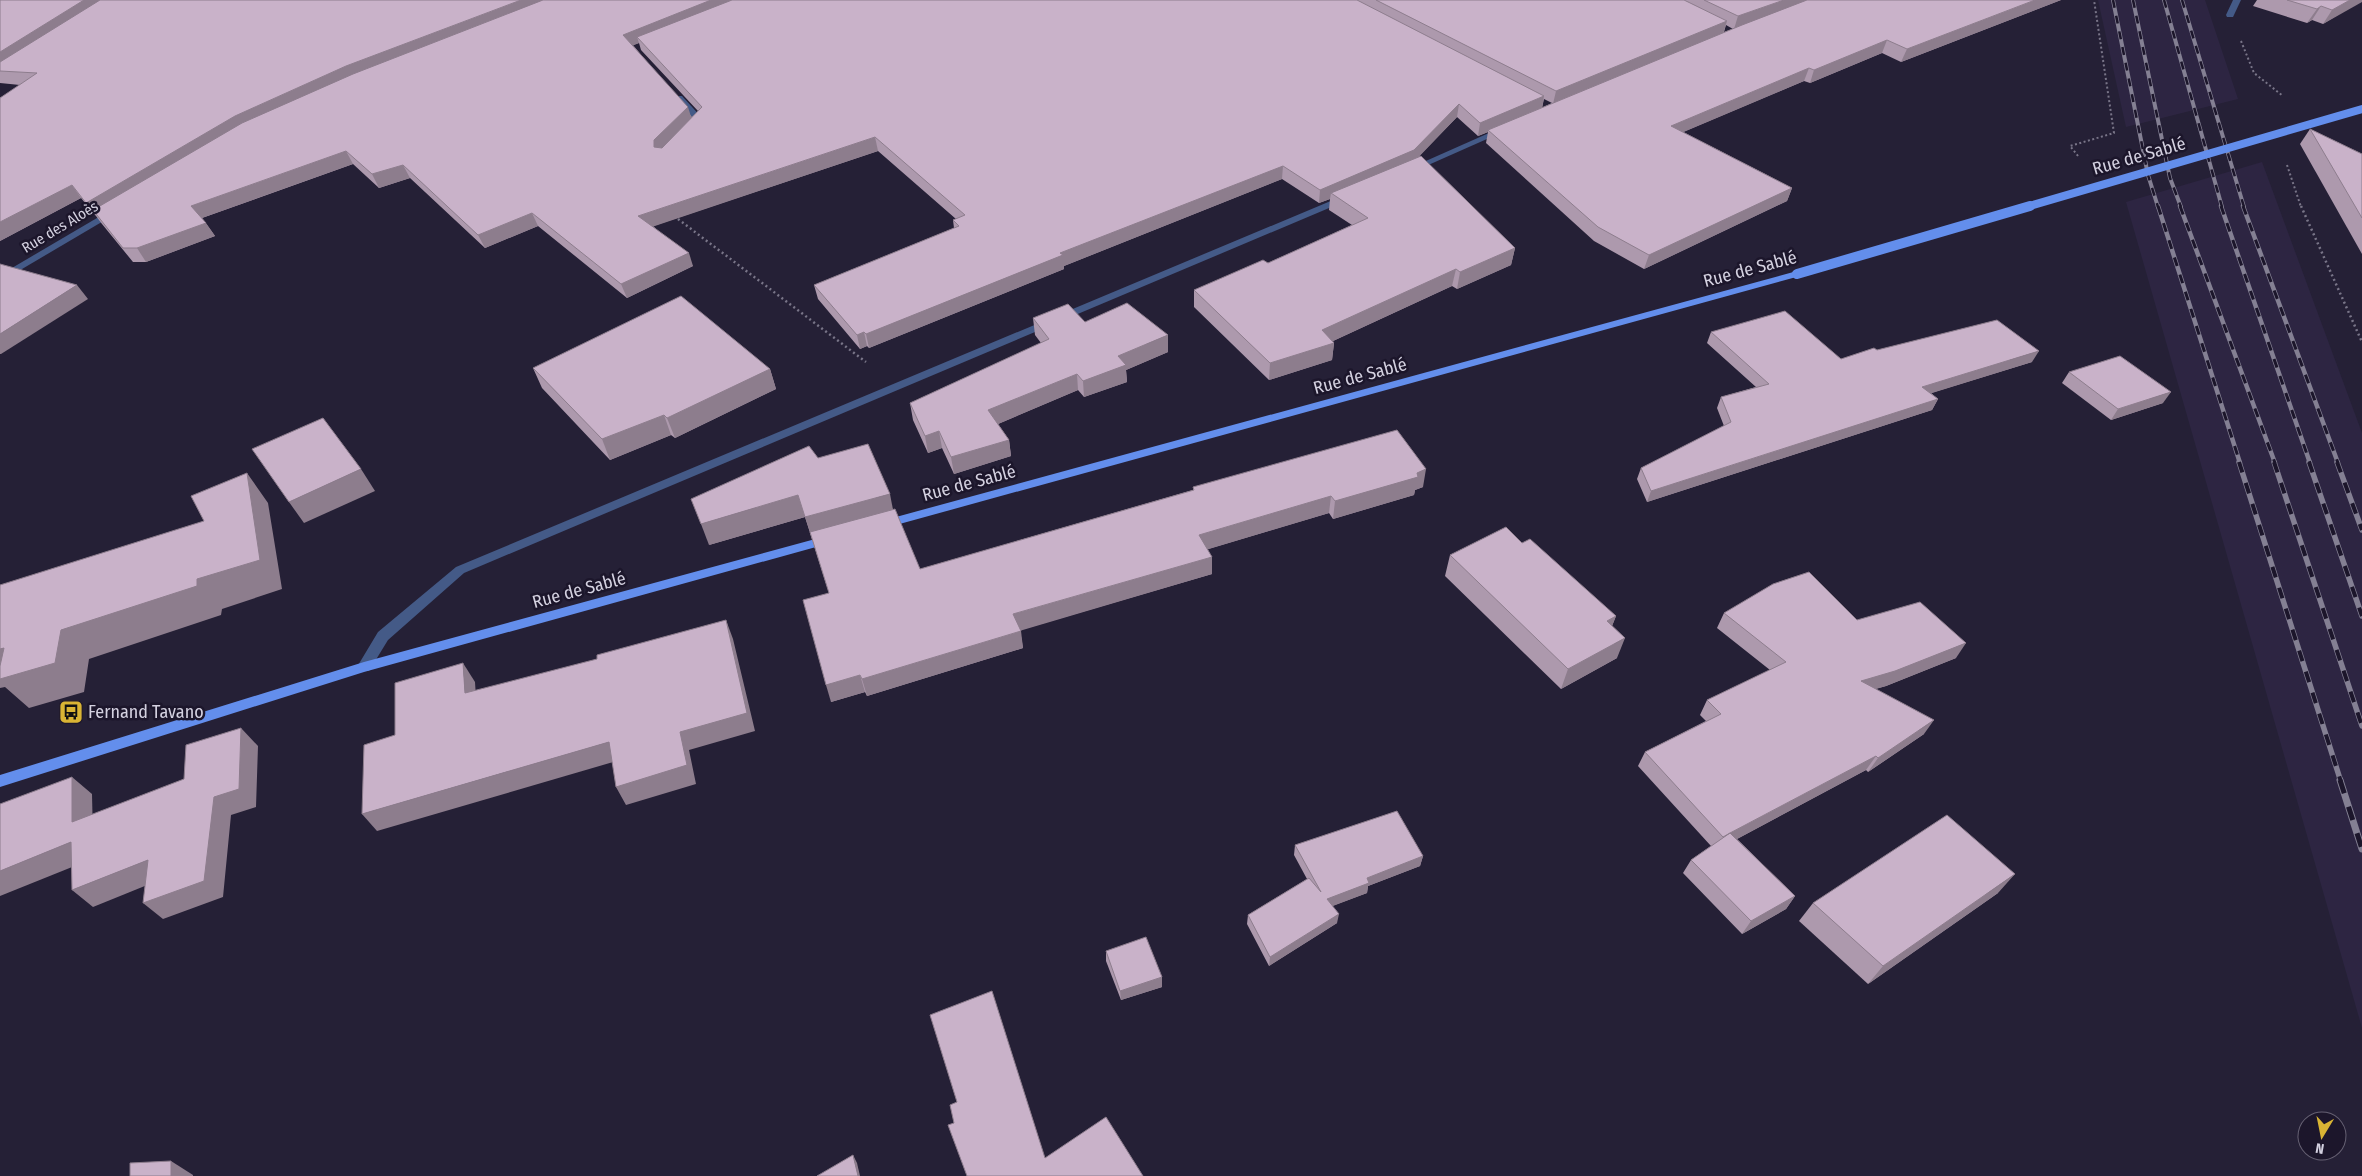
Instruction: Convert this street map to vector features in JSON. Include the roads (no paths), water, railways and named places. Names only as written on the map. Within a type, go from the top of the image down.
[{"type":"main road","name":"Rue de Sablé","points":[[874,527],[1797,274],[2362,109]]},
{"type":"main road","name":"Rue de Sablé","points":[[0,781],[364,667],[846,535]]},
{"type":"street","points":[[2230,15],[2237,0]]},
{"type":"street","points":[[673,92],[700,120],[688,133]]},
{"type":"street","points":[[1401,174],[1508,128]]},
{"type":"street","points":[[364,667],[383,636],[460,570],[899,387],[1356,193]]},
{"type":"street","name":"Rue des Aloès","points":[[0,279],[120,207]]},
{"type":"railway","points":[[2113,0],[2148,175],[2158,207]]},
{"type":"railway","points":[[2133,0],[2170,178],[2181,207]]},
{"type":"railway","points":[[2164,0],[2222,207]]},
{"type":"railway","points":[[2182,0],[2244,207]]},
{"type":"railway","points":[[2158,206],[2240,463]]},
{"type":"railway","points":[[2180,206],[2275,463]]},
{"type":"railway","points":[[2221,206],[2310,463]]},
{"type":"railway","points":[[2243,206],[2338,463]]},
{"type":"railway","points":[[2239,462],[2341,782]]},
{"type":"railway","points":[[2274,462],[2362,726]]},
{"type":"railway","points":[[2309,462],[2362,616]]},
{"type":"railway","points":[[2337,462],[2362,530]]},
{"type":"railway","points":[[2340,780],[2362,849]]},
{"type":"place","name":"Fernand Tavano","points":[[71,712]]}]
